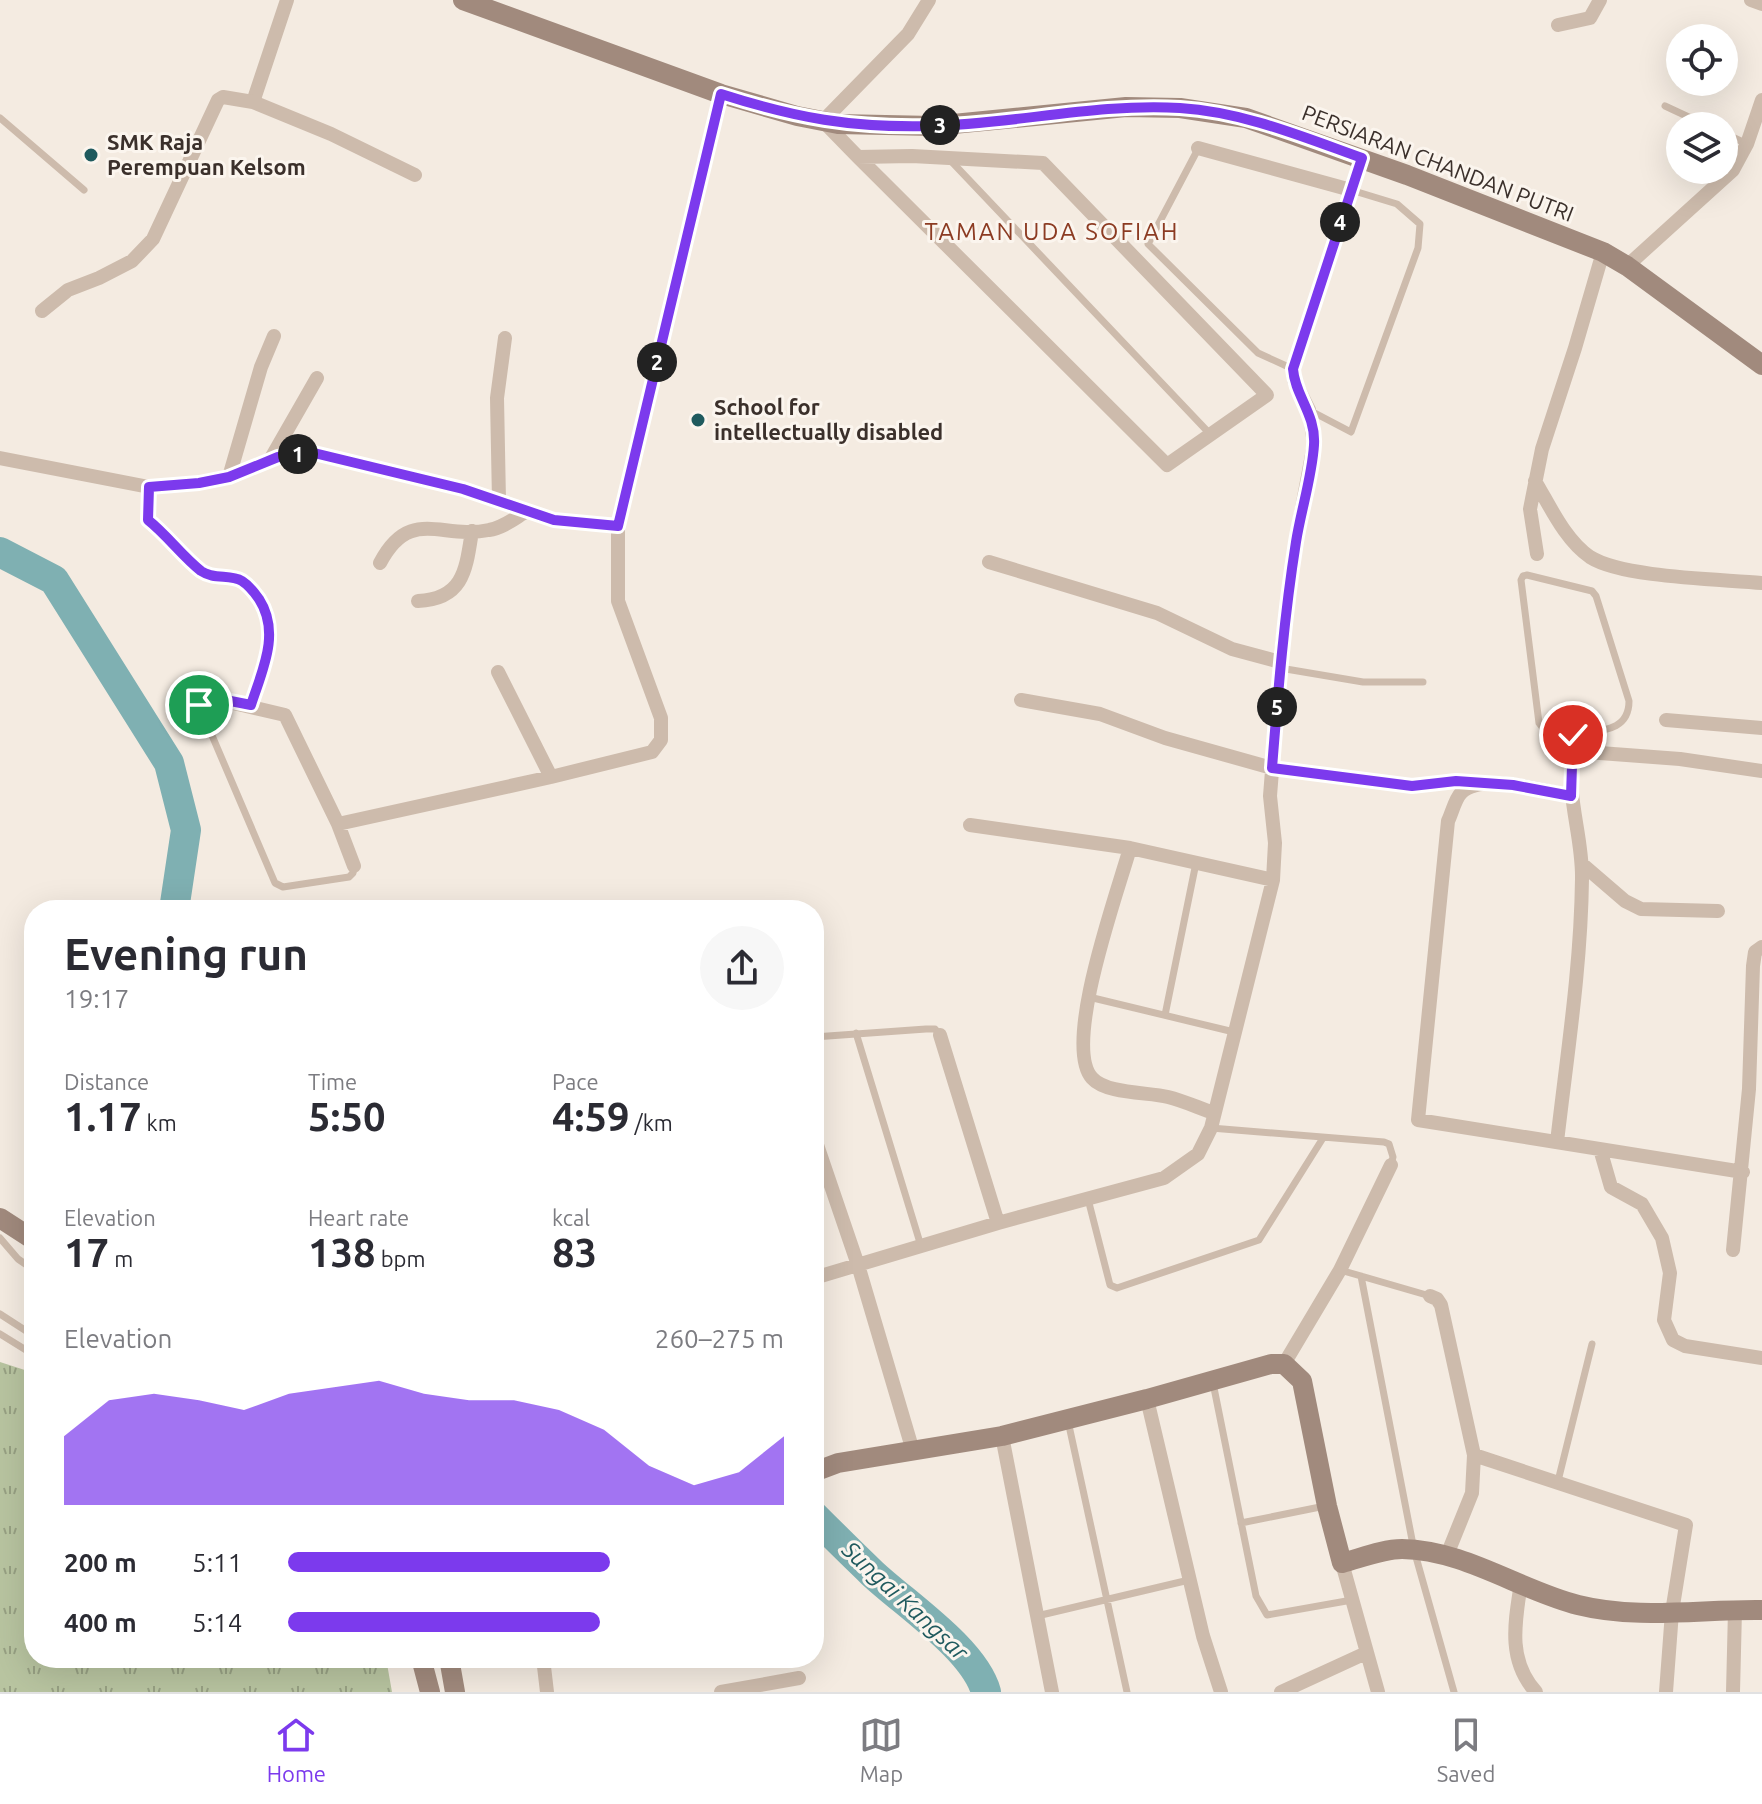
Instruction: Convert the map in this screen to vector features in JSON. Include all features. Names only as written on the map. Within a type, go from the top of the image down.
[{"type":"street","points":[[253,102],[287,0]]},
{"type":"street","name":"PERSIARAN CHANDAN PUTRI","points":[[463,0],[721,94],[772,110],[823,121],[933,126],[1086,109],[1180,108],[1246,118],[1362,158],[1603,252],[1627,266],[1762,365]]},
{"type":"street","points":[[858,157],[1043,163],[1267,395],[1167,465],[858,157],[823,121],[908,34],[929,0]]},
{"type":"street","points":[[1558,25],[1590,18],[1600,0]]},
{"type":"street","points":[[1751,0],[1762,4]]},
{"type":"street","points":[[338,824],[652,752],[661,740],[661,718],[618,601],[618,526],[721,94]]},
{"type":"street","points":[[42,311],[68,290],[132,261],[153,239],[218,100],[228,96],[253,102],[331,134],[415,175]]},
{"type":"street","points":[[1627,266],[1733,170],[1747,144],[1762,100]]},
{"type":"street","points":[[1198,148],[1351,190]]},
{"type":"street","points":[[824,1275],[1164,1178],[1198,1154],[1211,1128],[1273,880],[1275,843],[1270,796],[1280,665],[1296,540],[1314,444],[1309,410],[1294,380],[1293,369],[1362,158]]},
{"type":"street","points":[[1537,554],[1530,509],[1535,481],[1603,252]]},
{"type":"street","points":[[229,477],[261,367],[274,336]]},
{"type":"street","points":[[499,501],[497,398],[505,338]]},
{"type":"street","points":[[270,460],[317,378]]},
{"type":"street","points":[[0,458],[149,487],[229,477],[270,460],[310,452],[463,489],[554,520],[618,526]]},
{"type":"street","points":[[1535,481],[1564,529],[1589,557],[1624,570],[1762,583]]},
{"type":"street","points":[[149,487],[148,520],[203,572],[215,577],[239,579],[251,587],[265,609],[270,633],[268,653],[251,705]]},
{"type":"street","points":[[380,563],[390,545],[407,531],[496,528],[527,511]]},
{"type":"street","points":[[418,601],[437,600],[447,595],[466,570],[472,531]]},
{"type":"street","points":[[989,562],[1157,613],[1232,649],[1280,665]]},
{"type":"street","points":[[498,672],[551,777]]},
{"type":"street","points":[[208,697],[251,705],[287,717],[338,824],[354,866]]},
{"type":"street","points":[[1021,700],[1100,714],[1165,738],[1272,768],[1412,786],[1456,781],[1513,785],[1571,796]]},
{"type":"street","points":[[1666,720],[1762,728]]},
{"type":"street","points":[[1557,1142],[1573,1006],[1582,864],[1571,796],[1573,751],[1680,759],[1762,771]]},
{"type":"street","points":[[1476,783],[1460,794],[1448,821],[1418,1120],[1743,1172]]},
{"type":"street","points":[[970,825],[1130,848],[1273,880]]},
{"type":"street","points":[[1130,848],[1088,996],[1082,1054],[1092,1078],[1111,1088],[1166,1097],[1214,1113]]},
{"type":"street","points":[[1582,864],[1625,901],[1641,909],[1718,911]]},
{"type":"street","points":[[1733,1250],[1755,1089],[1753,966],[1755,952],[1762,947]]},
{"type":"street","points":[[940,1035],[998,1223]]},
{"type":"street","points":[[1600,1149],[1611,1187],[1642,1204],[1662,1238],[1670,1273],[1664,1320],[1673,1340],[1685,1346],[1762,1358]]},
{"type":"street","points":[[824,1165],[858,1265],[913,1451]]},
{"type":"street","points":[[1284,1364],[1340,1270],[1391,1165]]},
{"type":"street","points":[[0,1218],[24,1234]]},
{"type":"street","points":[[1430,1296],[1441,1305],[1474,1455],[1472,1493],[1447,1555]]},
{"type":"street","points":[[824,1468],[838,1463],[1002,1436],[1271,1364],[1284,1364],[1302,1381],[1327,1506],[1378,1692]]},
{"type":"street","points":[[1147,1399],[1203,1636],[1221,1692]]},
{"type":"street","points":[[1002,1436],[1052,1692]]},
{"type":"street","points":[[1474,1455],[1686,1525],[1672,1612],[1666,1692]]},
{"type":"street","points":[[1342,1563],[1399,1549],[1414,1550],[1447,1555],[1578,1605],[1641,1614],[1762,1610]]},
{"type":"street","points":[[1521,1583],[1513,1637],[1519,1664],[1536,1692]]},
{"type":"street","points":[[1733,1692],[1735,1610]]},
{"type":"street","points":[[1288,1691],[1366,1653]]},
{"type":"street","points":[[424,1668],[430,1692]]},
{"type":"street","points":[[451,1668],[455,1692]]},
{"type":"street","points":[[544,1668],[547,1692]]},
{"type":"street","points":[[721,1692],[799,1678]]},
{"type":"lane","points":[[1665,106],[1678,112]]},
{"type":"lane","points":[[0,118],[84,190]]},
{"type":"lane","points":[[1738,140],[1747,144]]},
{"type":"lane","points":[[1198,148],[1148,244],[1258,353],[1293,369]]},
{"type":"lane","points":[[948,158],[1211,435]]},
{"type":"lane","points":[[1309,410],[1351,432],[1418,248],[1420,224],[1397,204],[1351,190]]},
{"type":"lane","points":[[1523,576],[1585,588],[1596,596],[1629,701],[1629,713],[1617,727],[1573,735],[1545,731],[1539,723],[1521,580],[1523,576]]},
{"type":"lane","points":[[1280,665],[1363,682],[1423,682]]},
{"type":"lane","points":[[208,697],[201,699],[199,705],[275,883],[283,887],[349,877],[354,866]]},
{"type":"lane","points":[[1573,735],[1573,751]]},
{"type":"lane","points":[[1165,1015],[1196,863]]},
{"type":"lane","points":[[1088,996],[1234,1032]]},
{"type":"lane","points":[[824,1036],[926,1029],[935,1029],[940,1035]]},
{"type":"lane","points":[[856,1033],[921,1246]]},
{"type":"lane","points":[[1211,1128],[1384,1142],[1391,1149],[1391,1165]]},
{"type":"lane","points":[[1088,1199],[1110,1285],[1117,1288],[1259,1240],[1323,1138]]},
{"type":"lane","points":[[0,1238],[24,1263]]},
{"type":"lane","points":[[1340,1270],[1430,1296]]},
{"type":"lane","points":[[1361,1276],[1414,1550],[1454,1692]]},
{"type":"lane","points":[[0,1314],[24,1330]]},
{"type":"lane","points":[[0,1334],[24,1349]]},
{"type":"lane","points":[[1558,1481],[1592,1344]]},
{"type":"lane","points":[[1212,1381],[1256,1596],[1267,1615],[1352,1600]]},
{"type":"lane","points":[[1067,1419],[1127,1692]]},
{"type":"lane","points":[[1241,1523],[1327,1506]]},
{"type":"lane","points":[[1037,1616],[1189,1580]]},
{"type":"green space","points":[[0,1362],[24,1370],[24,1668],[388,1668],[392,1692],[0,1692]]},
{"type":"waterway","name":"Sungai Kangsar","points":[[0,552],[54,580],[169,763],[186,830],[176,900]]},
{"type":"waterway","name":"Sungai Kangsar","points":[[824,1526],[953,1644],[968,1660],[986,1692]]},
{"type":"place","name":"SMK Raja Perempuan Kelsom","points":[[91,155]]},
{"type":"place","name":"School for intellectually disabled","points":[[698,420]]},
{"type":"district","name":"TAMAN UDA SOFIAH","points":[[1052,232]]},
{"type":"route","points":[[199,705],[205,696],[251,705],[268,653],[270,633],[265,609],[251,587],[239,579],[215,577],[203,572],[148,520],[149,487],[229,477],[278,457],[310,452],[463,489],[554,520],[618,526],[721,94],[797,116],[838,124],[883,126],[975,123],[1086,109],[1180,108],[1246,118],[1362,158],[1293,369],[1294,380],[1309,410],[1314,444],[1296,540],[1282,645],[1272,768],[1412,786],[1456,781],[1513,785],[1571,796],[1573,735]]}]
